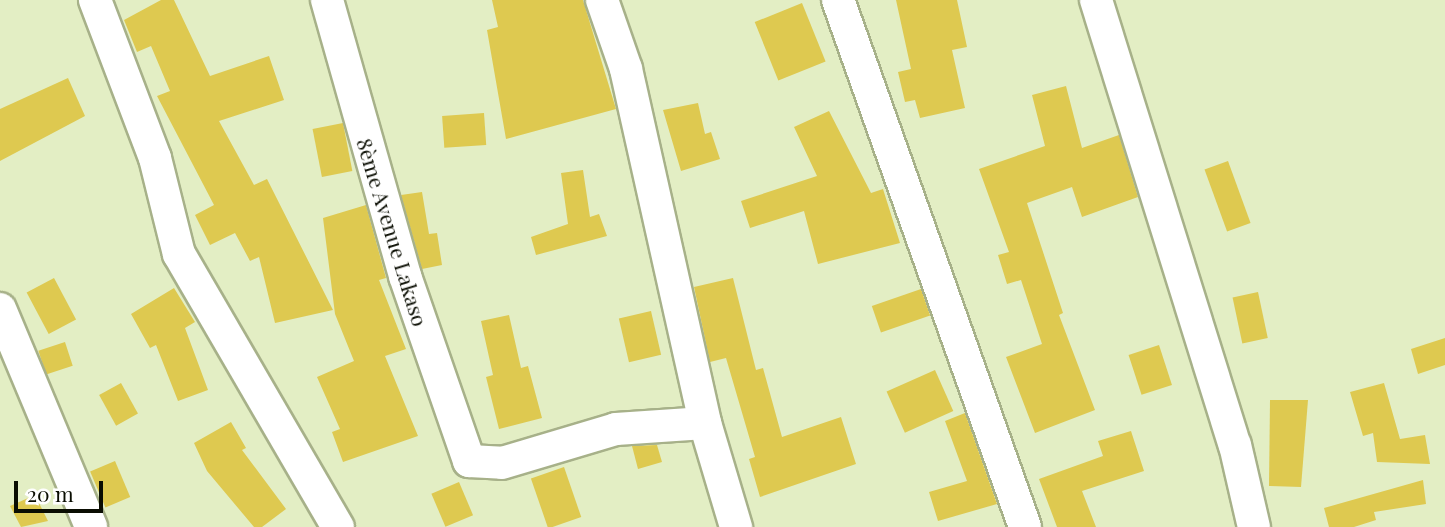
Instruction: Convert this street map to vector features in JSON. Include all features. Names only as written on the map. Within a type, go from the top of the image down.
[{"type":"street","points":[[96,0],[155,158],[179,254],[338,527]]},
{"type":"street","name":"8ème Avenue Lakaso","points":[[327,0],[405,276],[469,461],[502,463],[616,429],[705,423]]},
{"type":"street","points":[[602,0],[626,69],[705,423],[736,527]]},
{"type":"street","points":[[838,0],[1025,527]]},
{"type":"street","points":[[1096,0],[1235,445],[1254,527]]},
{"type":"street","points":[[0,309],[91,527]]},
{"type":"building","points":[[161,0],[174,0],[210,76],[269,56],[284,100],[219,121],[254,185],[267,179],[333,310],[275,323],[259,257],[250,261],[235,233],[210,245],[195,215],[214,205],[157,96],[170,91],[151,46],[137,52],[124,20]]},
{"type":"building","points":[[492,0],[583,0],[616,109],[506,139],[487,30],[498,27]]},
{"type":"building","points":[[896,0],[957,0],[967,47],[952,50],[965,108],[920,118],[915,100],[905,102],[898,72],[911,69]]},
{"type":"building","points":[[802,3],[826,61],[778,81],[755,22]]},
{"type":"building","points":[[68,78],[85,116],[0,161],[0,109]]},
{"type":"building","points":[[1066,86],[1082,148],[1119,135],[1138,197],[1082,217],[1072,187],[1027,203],[1063,313],[1059,315],[1095,410],[1035,433],[1006,357],[1042,344],[1021,280],[1007,284],[998,255],[1009,252],[979,169],[1045,146],[1032,95]]},
{"type":"building","points":[[698,103],[705,134],[711,132],[720,159],[681,171],[663,110]]},
{"type":"building","points":[[829,111],[871,193],[883,189],[900,243],[818,264],[804,211],[750,228],[741,201],[817,176],[794,127]]},
{"type":"building","points":[[484,113],[486,145],[444,148],[442,116]]},
{"type":"building","points":[[343,123],[352,171],[322,177],[313,129]]},
{"type":"building","points":[[1228,161],[1251,223],[1227,232],[1205,170]]},
{"type":"building","points":[[583,170],[590,217],[599,214],[607,236],[536,255],[531,237],[568,224],[561,173]]},
{"type":"building","points":[[422,192],[429,234],[437,233],[442,265],[422,269],[401,195]]},
{"type":"building","points":[[366,205],[386,278],[379,280],[406,349],[385,356],[418,436],[343,462],[332,432],[340,429],[317,377],[354,361],[335,314],[323,218]]},
{"type":"building","points":[[54,278],[76,319],[49,334],[27,293]]},
{"type":"building","points":[[733,278],[756,370],[763,368],[782,437],[841,417],[856,464],[760,497],[749,459],[755,457],[726,358],[710,362],[694,287]]},
{"type":"building","points":[[174,288],[195,322],[185,328],[208,390],[178,401],[156,345],[150,348],[131,314]]},
{"type":"building","points":[[921,289],[930,315],[881,332],[872,306]]},
{"type":"building","points":[[1258,292],[1268,338],[1242,343],[1233,297]]},
{"type":"building","points":[[651,311],[661,355],[629,362],[619,318]]},
{"type":"building","points":[[509,315],[521,368],[528,366],[542,418],[499,429],[486,377],[493,375],[481,321]]},
{"type":"building","points":[[1445,338],[1445,365],[1418,374],[1411,349]]},
{"type":"building","points":[[65,342],[73,366],[46,374],[38,351]]},
{"type":"building","points":[[1159,345],[1172,385],[1142,395],[1129,355]]},
{"type":"building","points":[[935,370],[953,411],[905,433],[887,392]]},
{"type":"building","points":[[121,383],[138,414],[116,426],[99,395]]},
{"type":"building","points":[[1384,383],[1400,439],[1425,435],[1430,464],[1377,462],[1373,433],[1363,436],[1350,392]]},
{"type":"building","points":[[1270,400],[1308,400],[1301,487],[1269,486]]},
{"type":"building","points":[[965,413],[997,504],[938,521],[929,492],[967,481],[945,421]]},
{"type":"building","points":[[231,422],[246,448],[242,450],[286,509],[262,527],[254,527],[207,471],[194,443]]},
{"type":"building","points":[[1131,431],[1144,471],[1082,491],[1096,527],[1057,527],[1039,479],[1103,456],[1098,441]]},
{"type":"building","points":[[657,445],[662,462],[638,469],[632,446]]},
{"type":"building","points":[[115,461],[130,497],[105,507],[90,472]]},
{"type":"building","points":[[564,467],[581,517],[548,527],[531,478]]},
{"type":"building","points":[[1423,480],[1426,504],[1374,512],[1376,520],[1354,527],[1329,527],[1324,508]]},
{"type":"building","points":[[459,482],[473,515],[445,527],[431,494]]},
{"type":"building","points":[[35,495],[48,521],[21,527],[10,506]]}]
